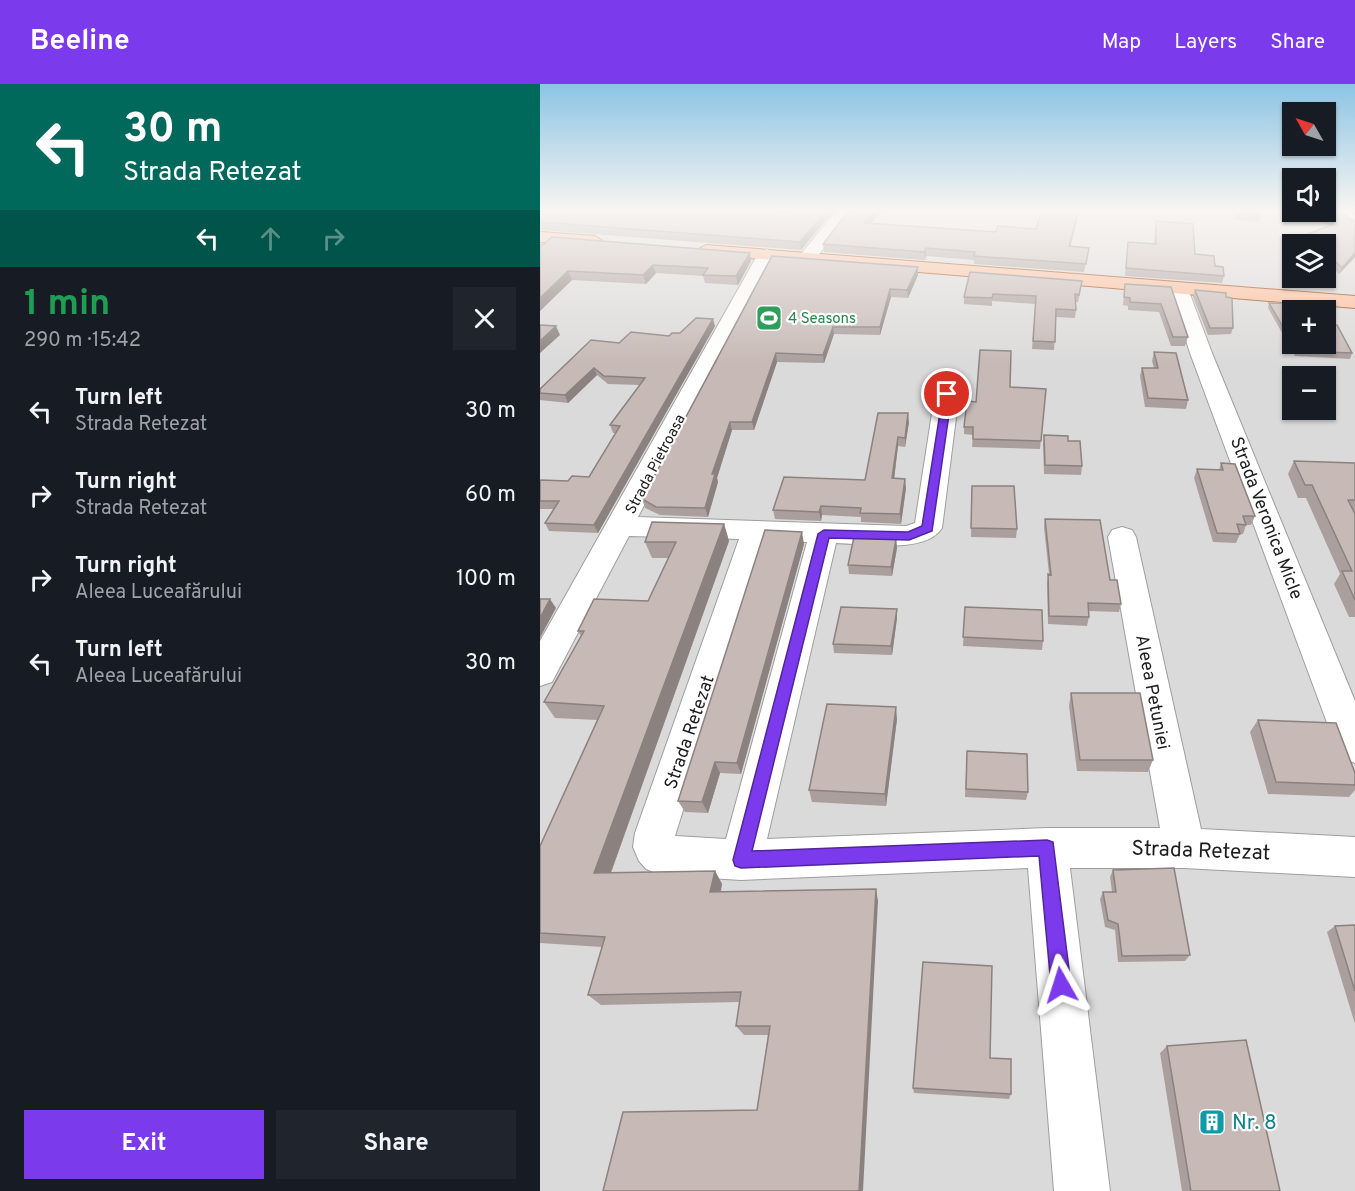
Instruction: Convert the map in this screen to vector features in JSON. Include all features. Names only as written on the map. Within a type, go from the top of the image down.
[{"type":"main road","points":[[839,261],[1355,302]]},
{"type":"street","name":"Strada Pietroasa","points":[[540,672],[622,526],[764,261]]},
{"type":"street","name":"Strada Veronica Micle","points":[[1179,289],[1201,353],[1355,747]]},
{"type":"street","points":[[622,526],[909,536],[928,528],[947,394]]},
{"type":"street","name":"Strada Retezat","points":[[756,531],[654,840],[654,847],[661,855],[741,860],[1047,848],[1185,848],[1355,857]]},
{"type":"street","points":[[741,860],[824,534]]},
{"type":"street","name":"Aleea Petuniei","points":[[1122,537],[1185,848]]},
{"type":"street","points":[[1047,848],[1082,1191]]},
{"type":"shaded area","points":[[540,261],[1282,261],[1282,288],[1336,288],[1336,261],[1355,261],[1355,1191],[540,1191]]},
{"type":"building","points":[[540,261],[745,261],[736,276],[703,275],[708,268],[653,265],[643,275],[568,271],[540,298]]},
{"type":"building","points":[[770,261],[834,261],[918,267],[907,290],[890,289],[880,327],[833,327],[823,355],[776,353],[752,422],[730,422],[712,474],[715,474],[705,508],[656,507],[642,499]]},
{"type":"building","points":[[1039,261],[1087,261],[1086,264]]},
{"type":"building","points":[[1127,261],[1214,261],[1215,266],[1223,267],[1224,276],[1126,268]]},
{"type":"building","points":[[1336,261],[1348,261],[1342,268],[1336,262]]},
{"type":"building","points":[[970,272],[1082,281],[1079,295],[1075,294],[1076,310],[1056,309],[1055,342],[1033,341],[1036,296],[993,294],[992,298],[964,297]]},
{"type":"building","points":[[1125,284],[1171,287],[1188,337],[1173,337],[1161,304],[1130,302],[1130,298],[1124,297]]},
{"type":"building","points":[[1195,290],[1226,293],[1226,297],[1232,298],[1233,328],[1210,328]]},
{"type":"building","points":[[1269,303],[1282,303],[1282,325]]},
{"type":"building","points":[[696,318],[713,319],[594,525],[545,523],[559,501],[540,501],[540,481],[568,481],[572,476],[589,477],[620,426],[610,425],[645,378],[604,376],[594,368],[565,395],[540,393],[540,389],[591,340],[619,343],[631,332],[669,336],[672,333],[680,333]]},
{"type":"building","points":[[540,325],[556,326],[540,341]]},
{"type":"building","points":[[1336,325],[1337,325],[1352,353],[1336,352]]},
{"type":"building","points":[[980,350],[1011,351],[1010,387],[1046,389],[1041,441],[973,439],[973,427],[964,427],[967,401],[976,402]]},
{"type":"building","points":[[1154,352],[1176,353],[1188,400],[1148,398],[1142,368],[1158,368]]},
{"type":"building","points":[[878,413],[908,413],[905,438],[898,437],[892,478],[905,479],[900,514],[860,513],[861,508],[821,506],[819,512],[773,510],[784,477],[865,480]]},
{"type":"building","points":[[1044,435],[1068,436],[1068,441],[1080,441],[1082,466],[1045,465]]},
{"type":"building","points":[[1294,461],[1355,463],[1355,500],[1348,500],[1355,514],[1355,600],[1342,571],[1352,571],[1312,485],[1305,485]]},
{"type":"building","points":[[1221,463],[1235,464],[1255,516],[1243,516],[1246,525],[1237,524],[1240,534],[1217,533],[1197,469],[1223,470]]},
{"type":"building","points":[[972,486],[1014,486],[1017,529],[971,528]]},
{"type":"building","points":[[1045,519],[1100,520],[1110,580],[1117,580],[1121,604],[1088,603],[1089,617],[1049,616],[1048,574],[1051,575]]},
{"type":"building","points":[[652,522],[724,524],[594,873],[715,871],[710,892],[876,889],[859,1191],[603,1191],[623,1112],[757,1110],[770,1026],[736,1026],[741,992],[588,995],[605,937],[540,933],[540,846],[604,706],[544,702],[584,631],[578,631],[594,599],[648,601],[676,542],[645,542]]},
{"type":"building","points":[[765,530],[802,532],[737,763],[715,762],[702,802],[678,801]]},
{"type":"building","points":[[854,537],[896,539],[891,567],[848,565]]},
{"type":"building","points":[[540,599],[550,599],[540,618]]},
{"type":"building","points":[[841,607],[897,609],[891,646],[833,644]]},
{"type":"building","points":[[965,607],[1042,610],[1043,641],[963,637]]},
{"type":"building","points":[[1071,693],[1140,693],[1153,760],[1080,760]]},
{"type":"building","points":[[827,704],[896,707],[885,794],[809,790]]},
{"type":"building","points":[[1258,720],[1336,723],[1355,773],[1355,785],[1276,782]]},
{"type":"building","points":[[967,751],[1027,754],[1028,792],[966,789]]},
{"type":"building","points":[[1174,868],[1190,955],[1122,956],[1118,924],[1108,920],[1103,892],[1116,892],[1113,870]]},
{"type":"building","points":[[1355,925],[1355,991],[1335,926]]},
{"type":"building","points":[[923,962],[992,966],[990,1058],[1011,1059],[1011,1094],[913,1088]]},
{"type":"building","name":"Nr. 8","points":[[1246,1040],[1280,1191],[1191,1191],[1167,1046]]},
{"type":"place","name":"4 Seasons","points":[[769,318]]},
{"type":"place","name":"Nr. 8","points":[[1212,1122]]},
{"type":"route","points":[[947,394],[928,528],[909,536],[824,534],[741,860],[1047,848],[1061,985]]}]
